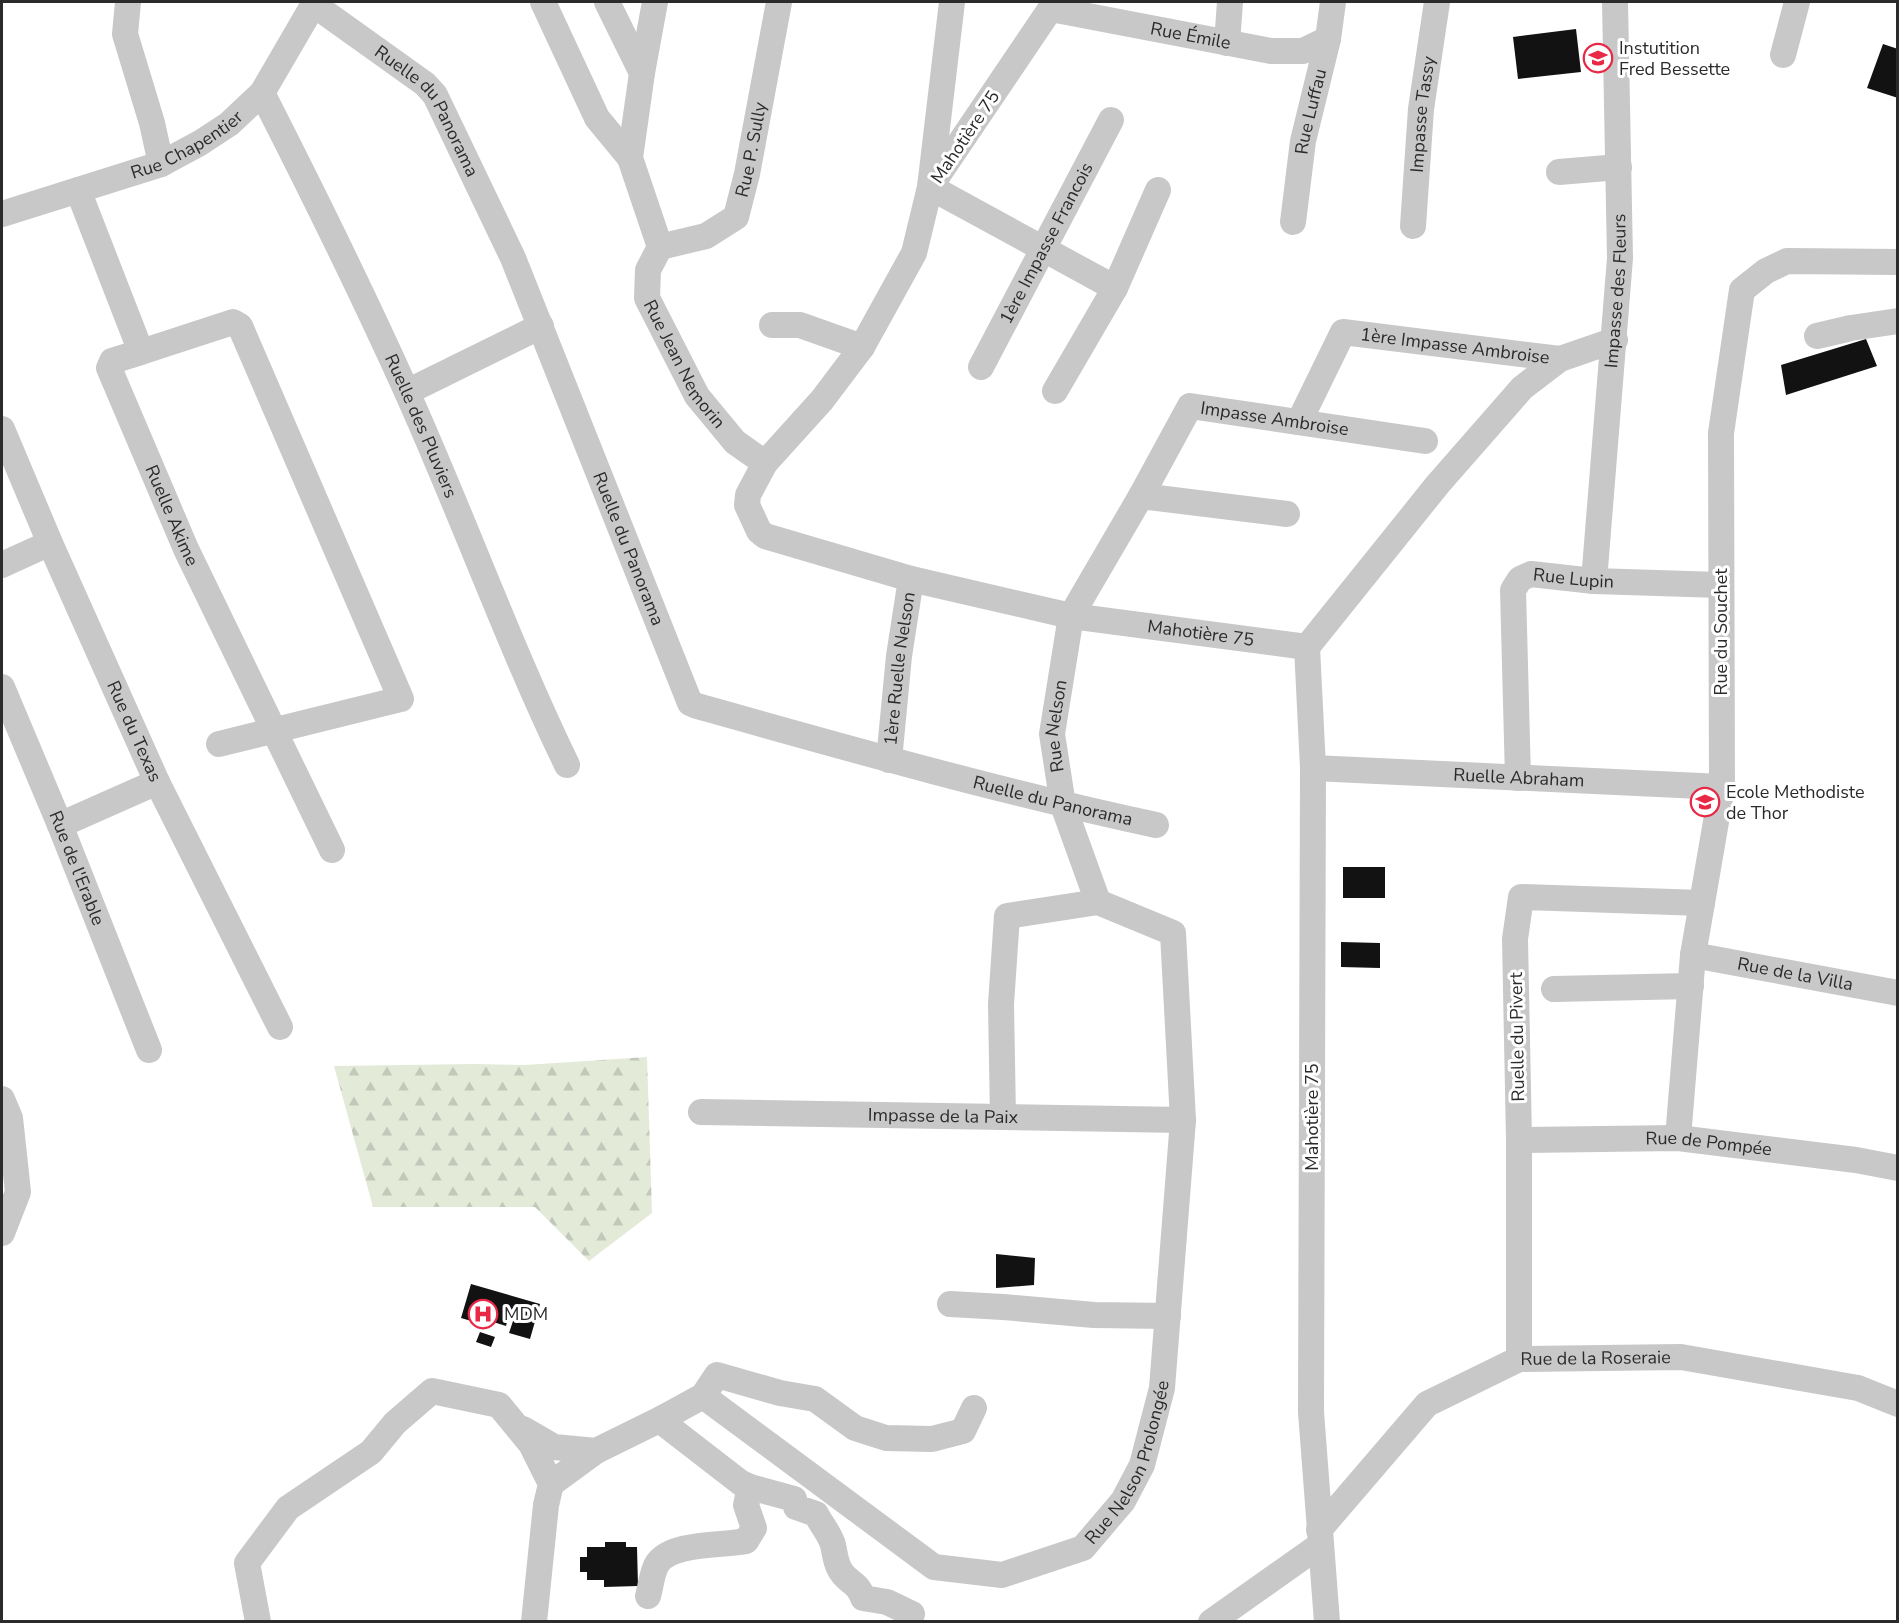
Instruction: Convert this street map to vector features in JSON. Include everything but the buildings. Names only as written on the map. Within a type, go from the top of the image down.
[{"type":"street","points":[[128,2],[125,34],[152,123],[161,164]]},
{"type":"street","points":[[543,2],[597,118],[630,158],[660,247]]},
{"type":"street","points":[[607,2],[642,73]]},
{"type":"street","points":[[630,158],[655,2]]},
{"type":"street","name":"Rue P. Sully","points":[[660,247],[706,236],[736,217],[747,174],[779,2]]},
{"type":"street","points":[[951,2],[930,187],[1115,288]]},
{"type":"street","points":[[1227,43],[1230,2]]},
{"type":"street","name":"Rue Luffau","points":[[1293,222],[1303,141],[1328,39],[1333,2]]},
{"type":"street","name":"Impasse Tassy","points":[[1413,226],[1421,109],[1437,2]]},
{"type":"street","name":"Impasse des Fleurs","points":[[1594,581],[1620,258],[1616,2]]},
{"type":"street","points":[[1783,55],[1797,2]]},
{"type":"street","name":"Rue Chapentier","points":[[2,214],[161,164],[229,124],[262,93],[314,3]]},
{"type":"street","name":"Ruelle du Panorama","points":[[314,3],[425,84],[435,95],[513,258],[690,703],[889,760],[1064,805],[1156,825]]},
{"type":"street","name":"Mahotière 75","points":[[1053,5],[930,187],[914,253],[862,347],[822,400],[765,463],[748,495],[747,505],[759,531],[765,536],[911,579],[1071,616],[1307,647],[1313,768],[1311,1412],[1327,1622]]},
{"type":"street","name":"Rue Émile","points":[[1053,5],[1271,51],[1303,51],[1328,39]]},
{"type":"street","name":"Ruelle des Pluviers","points":[[262,93],[325,216],[407,392],[539,706],[567,765]]},
{"type":"street","name":"1ère Impasse Francois","points":[[981,367],[1111,120]]},
{"type":"street","points":[[1559,172],[1619,167]]},
{"type":"street","points":[[78,190],[141,352]]},
{"type":"street","points":[[1055,391],[1115,288],[1158,190]]},
{"type":"street","name":"Rue Jean Nemorin","points":[[660,247],[648,270],[647,298],[697,396],[735,442],[765,463]]},
{"type":"street","name":"Rue du Souchet","points":[[1678,1138],[1693,955],[1722,787],[1721,433],[1742,290],[1766,271],[1787,261],[1898,262]]},
{"type":"street","points":[[1817,336],[1898,321]]},
{"type":"street","name":"Ruelle Akime","points":[[274,730],[401,699],[240,326],[233,322],[112,361],[109,368],[186,549],[332,850]]},
{"type":"street","points":[[772,325],[800,325],[862,347]]},
{"type":"street","points":[[407,392],[541,326]]},
{"type":"street","name":"1ère Impasse Ambroise","points":[[1299,422],[1342,332],[1560,359]]},
{"type":"street","points":[[1307,647],[1438,484],[1522,388],[1560,359],[1615,340]]},
{"type":"street","name":"Impasse Ambroise","points":[[1141,496],[1190,406],[1425,441]]},
{"type":"street","name":"Rue du Texas","points":[[2,429],[50,543],[157,782],[280,1027]]},
{"type":"street","points":[[1071,616],[1141,496],[1287,514]]},
{"type":"street","points":[[2,565],[50,543]]},
{"type":"street","name":"Rue Lupin","points":[[1518,778],[1513,590],[1520,579],[1531,574],[1594,581],[1720,585]]},
{"type":"street","name":"1ère Ruelle Nelson","points":[[889,760],[899,656],[911,579]]},
{"type":"street","name":"Rue Nelson","points":[[1071,616],[1052,734],[1064,805],[1098,902]]},
{"type":"street","name":"Rue de l'Erable","points":[[2,687],[60,825],[149,1050]]},
{"type":"street","points":[[219,744],[274,730]]},
{"type":"street","name":"Ruelle Abraham","points":[[1313,768],[1722,787]]},
{"type":"street","points":[[60,825],[157,782]]},
{"type":"street","name":"Ruelle du Pivert","points":[[1519,1359],[1519,1140],[1515,939],[1521,897],[1702,903]]},
{"type":"street","points":[[1003,1118],[1001,1004],[1007,916],[1098,902]]},
{"type":"street","name":"Rue Nelson Prolongée","points":[[703,1396],[934,1568],[1002,1575],[1083,1548],[1123,1501],[1142,1465],[1162,1388],[1183,1120],[1173,933],[1098,902]]},
{"type":"street","name":"Rue de la Villa","points":[[1693,955],[1898,993]]},
{"type":"street","points":[[1554,989],[1690,986]]},
{"type":"street","points":[[2,1099],[10,1118],[18,1192],[2,1233]]},
{"type":"street","name":"Impasse de la Paix","points":[[701,1112],[1183,1120]]},
{"type":"street","name":"Rue de Pompée","points":[[1519,1140],[1678,1138],[1856,1160],[1898,1168]]},
{"type":"street","points":[[950,1304],[1094,1315],[1168,1316]]},
{"type":"street","name":"Rue de la Roseraie","points":[[1211,1622],[1320,1538],[1427,1404],[1519,1359],[1681,1357],[1858,1388],[1898,1404]]},
{"type":"street","points":[[551,1484],[596,1451],[703,1396],[717,1375],[780,1393],[815,1399],[855,1428],[885,1438],[932,1439],[963,1431],[974,1408]]},
{"type":"street","points":[[258,1622],[247,1563],[288,1508],[371,1452],[395,1423],[432,1391],[499,1405],[531,1444],[551,1484],[546,1505],[534,1622]]},
{"type":"street","points":[[661,1419],[741,1483],[794,1499],[796,1507],[816,1514],[833,1545],[833,1554],[839,1568],[844,1576],[859,1587],[863,1598],[887,1602],[912,1614]]},
{"type":"street","points":[[514,1423],[554,1447],[596,1451]]},
{"type":"street","points":[[648,1596],[658,1563],[677,1549],[746,1541],[754,1528],[746,1504],[750,1487]]},
{"type":"green space","points":[[647,1057],[652,1213],[589,1261],[535,1207],[373,1207],[334,1066],[525,1065]]},
{"type":"place","name":"Instutition Fred Bessette","points":[[1598,58]]},
{"type":"place","name":"Ecole Methodiste de Thor","points":[[1705,802]]},
{"type":"place","name":"MDM","points":[[483,1314]]}]
